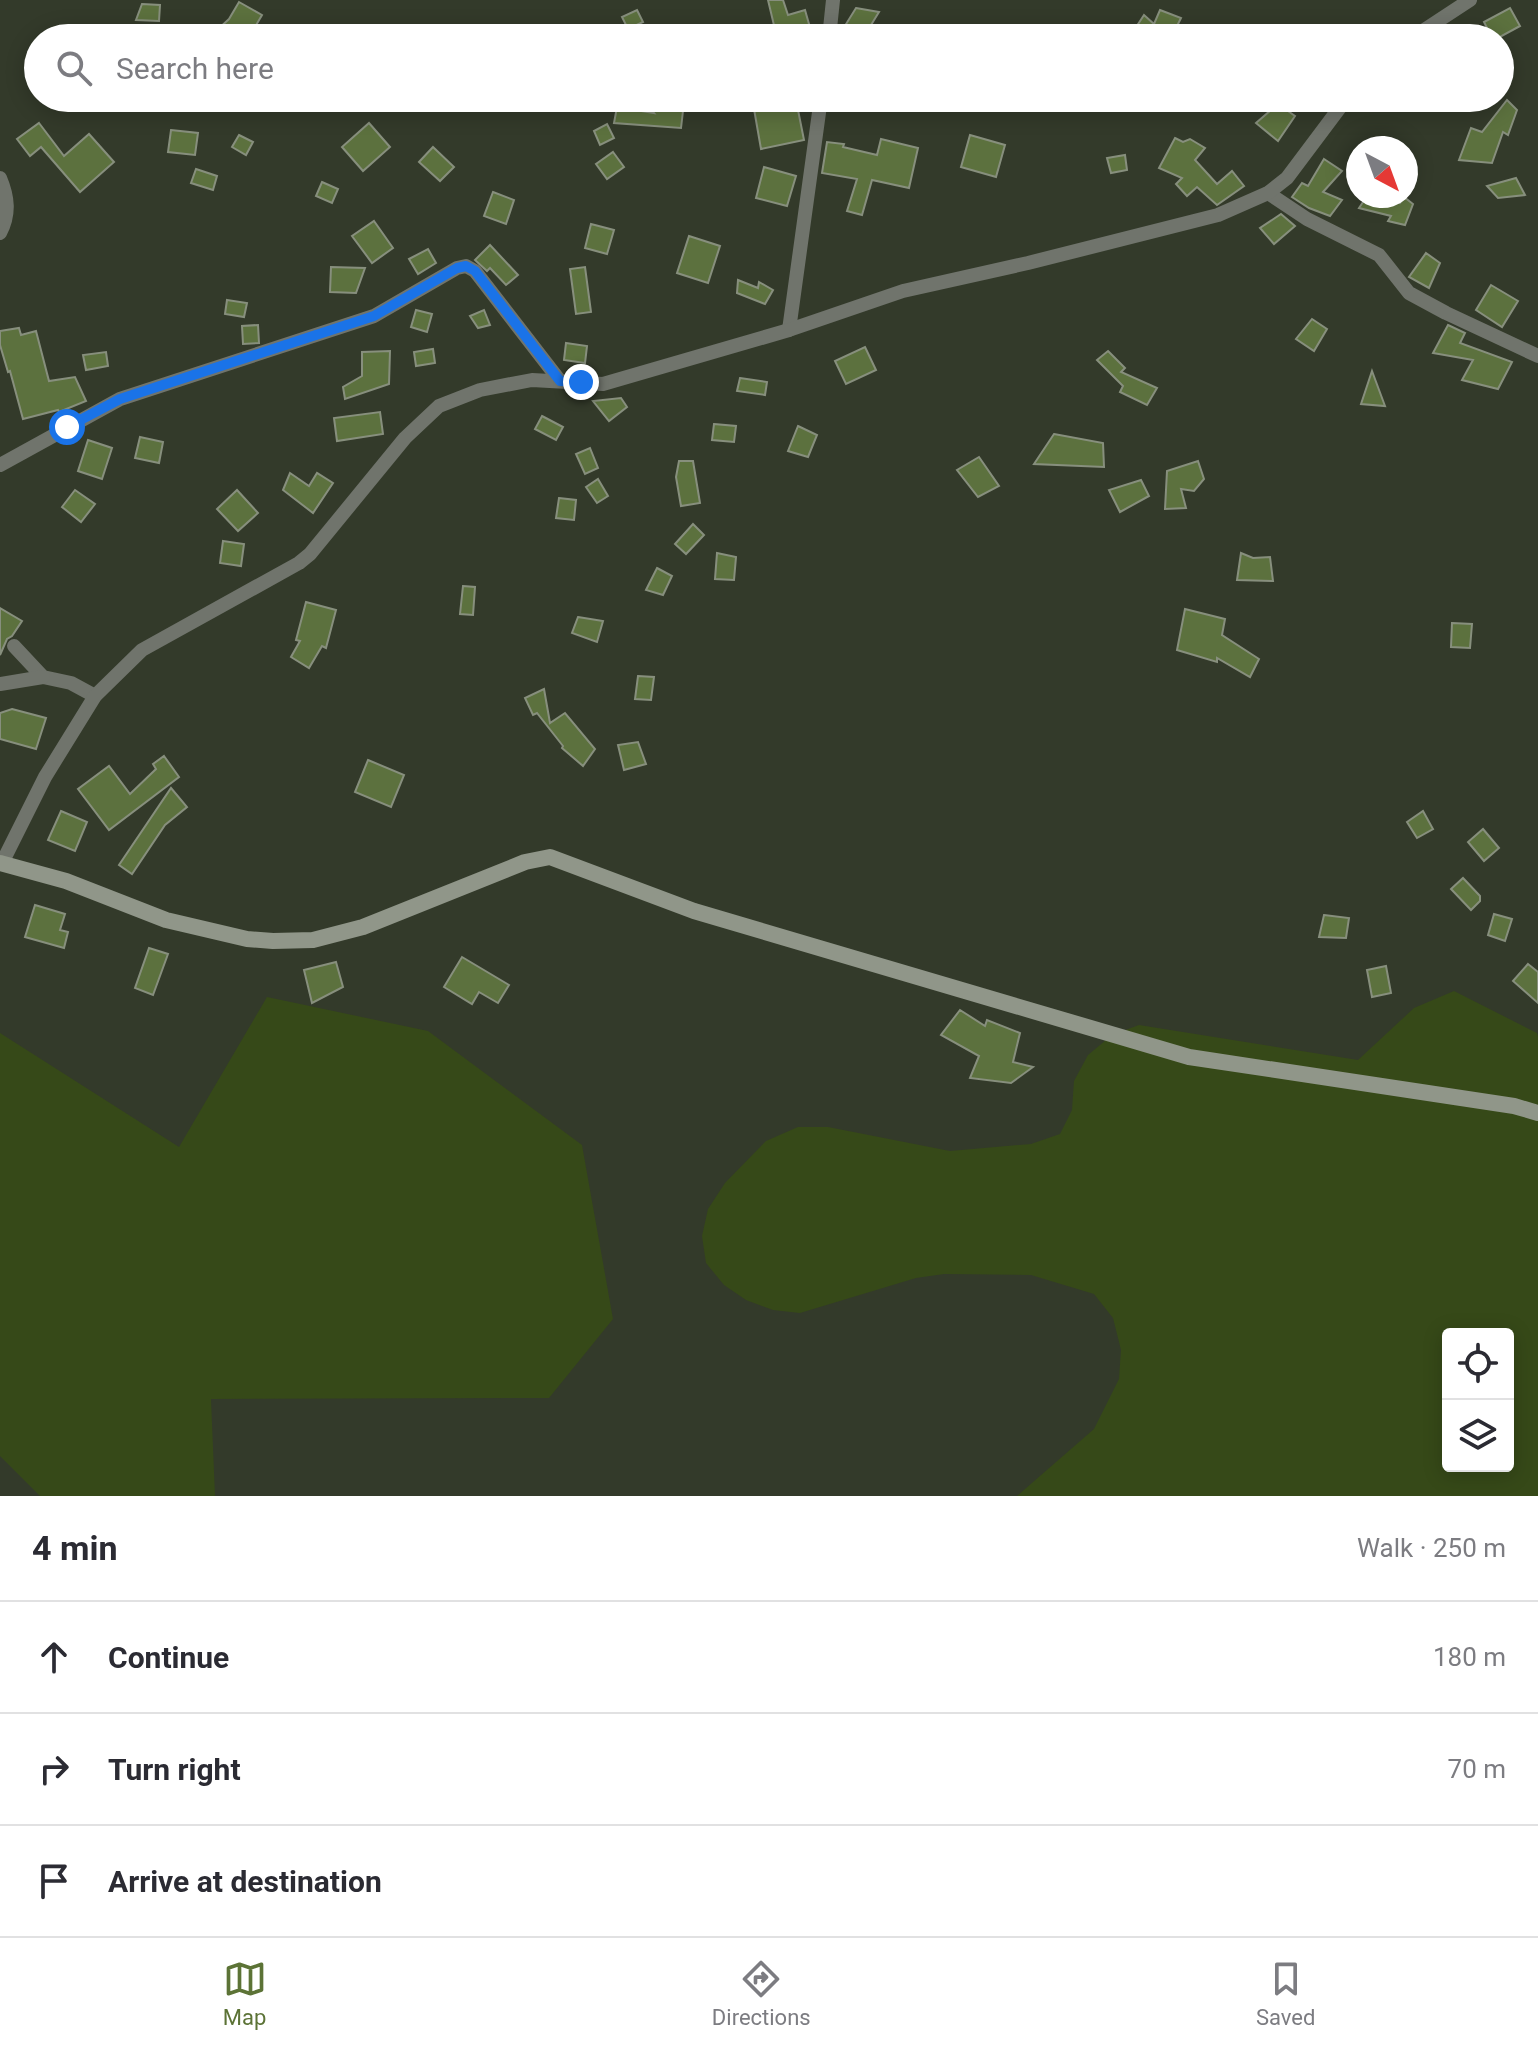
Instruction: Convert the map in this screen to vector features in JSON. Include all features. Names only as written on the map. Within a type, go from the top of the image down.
[{"type":"main road","points":[[1,863],[66,881],[166,920],[247,939],[273,941],[313,940],[363,927],[525,862],[550,857],[694,911],[1189,1057],[1514,1106],[1538,1113]]},
{"type":"street","points":[[830,24],[833,0]]},
{"type":"street","points":[[1433,24],[1470,0]]},
{"type":"street","points":[[789,330],[819,112]]},
{"type":"street","points":[[1,863],[45,777],[95,696],[142,650],[310,554],[405,438],[439,406],[480,390],[532,380],[603,384],[789,330],[903,291],[1218,215],[1268,193],[1287,178],[1336,112]]},
{"type":"street","points":[[0,178],[7,196],[6,222],[0,233]]},
{"type":"street","points":[[1268,193],[1307,219],[1379,255],[1409,293],[1538,356]]},
{"type":"street","points":[[0,465],[120,399],[374,316],[457,268],[466,266],[475,271],[560,381]]},
{"type":"street","points":[[14,646],[43,677]]},
{"type":"street","points":[[0,684],[43,677],[71,683],[95,696]]},
{"type":"green space","points":[[1454,991],[1537,1033],[1538,1496],[1017,1496],[1094,1429],[1119,1379],[1121,1350],[1113,1318],[1094,1294],[1031,1275],[944,1274],[916,1278],[800,1313],[773,1310],[746,1300],[724,1285],[706,1263],[702,1236],[708,1209],[725,1183],[766,1141],[798,1127],[828,1127],[950,1151],[1031,1144],[1060,1134],[1072,1110],[1074,1081],[1088,1055],[1112,1035],[1139,1025],[1358,1060],[1414,1008]]},
{"type":"green space","points":[[267,997],[428,1031],[582,1145],[613,1319],[549,1398],[211,1399],[215,1496],[40,1496],[0,1456],[0,1033],[179,1147]]},
{"type":"building","points":[[768,0],[783,0],[788,15],[805,10],[809,24],[774,24]]},
{"type":"building","points":[[239,2],[262,15],[257,24],[224,24]]},
{"type":"building","points":[[142,4],[160,5],[159,21],[136,20]]},
{"type":"building","points":[[856,8],[879,12],[872,24],[846,24]]},
{"type":"building","points":[[1510,8],[1520,26],[1514,29],[1514,24],[1484,22]]},
{"type":"building","points":[[637,10],[643,22],[626,24],[622,17]]},
{"type":"building","points":[[1160,10],[1181,18],[1178,24],[1154,24]]},
{"type":"building","points":[[1144,15],[1154,24],[1138,24]]},
{"type":"building","points":[[1514,107],[1517,110],[1508,135],[1503,132],[1492,163],[1459,160],[1471,128],[1482,132],[1498,112],[1514,112]]},
{"type":"building","points":[[616,112],[683,112],[681,128],[614,123]]},
{"type":"building","points":[[755,112],[798,112],[804,140],[761,149]]},
{"type":"building","points":[[1269,112],[1289,112],[1295,116],[1278,141],[1256,123]]},
{"type":"building","points":[[39,123],[64,156],[89,134],[114,162],[80,192],[41,147],[30,156],[17,139]]},
{"type":"building","points":[[369,123],[390,147],[363,171],[342,147]]},
{"type":"building","points":[[607,124],[614,138],[600,145],[594,131]]},
{"type":"building","points":[[171,130],[198,133],[195,155],[168,152]]},
{"type":"building","points":[[239,135],[253,142],[246,155],[232,147]]},
{"type":"building","points":[[970,135],[1005,145],[996,177],[961,167]]},
{"type":"building","points":[[1175,138],[1183,142],[1190,139],[1205,148],[1195,160],[1217,184],[1232,171],[1244,186],[1217,205],[1197,187],[1187,196],[1176,184],[1182,178],[1159,168]]},
{"type":"building","points":[[881,139],[918,148],[909,188],[872,180],[862,215],[847,211],[857,179],[822,173],[827,142],[877,155]]},
{"type":"building","points":[[433,147],[454,167],[440,181],[419,162]]},
{"type":"building","points":[[613,152],[624,167],[607,179],[596,164]]},
{"type":"building","points":[[1125,155],[1127,170],[1111,173],[1107,158]]},
{"type":"building","points":[[1324,159],[1342,171],[1323,192],[1342,200],[1330,216],[1292,197],[1302,183],[1308,186]]},
{"type":"building","points":[[764,167],[796,176],[787,206],[756,198]]},
{"type":"building","points":[[196,169],[217,176],[213,190],[191,183]]},
{"type":"building","points":[[1516,178],[1525,195],[1498,198],[1487,186]]},
{"type":"building","points":[[322,182],[338,189],[332,203],[316,196]]},
{"type":"building","points":[[493,192],[514,200],[506,224],[484,216]]},
{"type":"building","points":[[1359,208],[1411,208],[1405,225],[1388,221],[1391,216]]},
{"type":"building","points":[[1281,214],[1295,226],[1274,244],[1260,228]]},
{"type":"building","points":[[374,221],[393,248],[372,263],[352,236]]},
{"type":"building","points":[[591,224],[614,230],[607,254],[585,248]]},
{"type":"building","points":[[689,236],[720,246],[708,283],[677,273]]},
{"type":"building","points":[[490,245],[518,275],[506,285],[490,268],[487,271],[475,260]]},
{"type":"building","points":[[428,249],[436,263],[418,274],[409,259]]},
{"type":"building","points":[[1426,253],[1440,263],[1429,288],[1409,277]]},
{"type":"building","points":[[331,267],[365,268],[356,293],[330,292]]},
{"type":"building","points":[[585,267],[591,312],[576,314],[570,269]]},
{"type":"building","points":[[738,280],[758,288],[759,282],[773,290],[765,304],[737,293]]},
{"type":"building","points":[[1491,285],[1518,301],[1502,327],[1476,310]]},
{"type":"building","points":[[227,300],[247,303],[244,317],[225,314]]},
{"type":"building","points":[[416,310],[432,314],[427,332],[411,327]]},
{"type":"building","points":[[484,310],[490,325],[478,328],[470,316]]},
{"type":"building","points":[[1312,319],[1327,329],[1314,351],[1296,339]]},
{"type":"building","points":[[258,325],[259,343],[243,344],[242,326]]},
{"type":"building","points":[[1448,325],[1465,333],[1460,343],[1512,362],[1498,389],[1462,380],[1473,360],[1433,353]]},
{"type":"building","points":[[19,328],[21,335],[36,331],[49,381],[75,377],[86,401],[59,412],[23,419],[0,345],[0,331]]},
{"type":"building","points":[[566,343],[587,346],[585,363],[564,360]]},
{"type":"building","points":[[865,347],[876,370],[846,384],[835,361]]},
{"type":"building","points":[[433,349],[435,363],[416,366],[414,352]]},
{"type":"building","points":[[390,351],[389,384],[345,399],[343,387],[362,376],[362,352]]},
{"type":"building","points":[[1108,351],[1125,368],[1121,372],[1157,388],[1147,405],[1120,392],[1123,386],[1097,360]]},
{"type":"building","points":[[106,352],[108,366],[86,370],[83,355]]},
{"type":"building","points":[[1372,371],[1385,406],[1361,404]]},
{"type":"building","points":[[740,378],[767,382],[765,395],[737,391]]},
{"type":"building","points":[[621,398],[627,407],[609,421],[593,401]]},
{"type":"building","points":[[380,412],[383,434],[337,441],[334,418]]},
{"type":"building","points":[[542,416],[563,427],[556,440],[535,429]]},
{"type":"building","points":[[714,424],[736,426],[734,442],[712,440]]},
{"type":"building","points":[[798,426],[817,435],[808,457],[788,451]]},
{"type":"building","points":[[1054,434],[1103,443],[1104,467],[1034,464]]},
{"type":"building","points":[[140,437],[163,442],[159,463],[135,458]]},
{"type":"building","points":[[88,440],[112,448],[102,479],[78,471]]},
{"type":"building","points":[[590,448],[598,468],[585,474],[576,454]]},
{"type":"building","points":[[979,457],[999,486],[978,497],[957,470]]},
{"type":"building","points":[[679,461],[693,461],[700,503],[681,506],[676,477]]},
{"type":"building","points":[[1198,461],[1204,479],[1194,491],[1181,489],[1186,508],[1165,509],[1167,471]]},
{"type":"building","points":[[290,473],[309,486],[317,473],[333,483],[313,513],[283,490]]},
{"type":"building","points":[[598,479],[608,496],[597,503],[586,487]]},
{"type":"building","points":[[1141,480],[1149,496],[1120,512],[1109,490]]},
{"type":"building","points":[[75,490],[95,504],[81,522],[62,507]]},
{"type":"building","points":[[237,490],[258,513],[238,531],[217,509]]},
{"type":"building","points":[[559,498],[576,500],[574,520],[556,518]]},
{"type":"building","points":[[693,524],[704,535],[686,554],[675,544]]},
{"type":"building","points":[[223,541],[244,544],[241,566],[220,563]]},
{"type":"building","points":[[717,553],[736,557],[734,580],[715,579]]},
{"type":"building","points":[[1241,553],[1253,558],[1270,557],[1273,581],[1237,580]]},
{"type":"building","points":[[657,568],[672,576],[663,595],[646,590]]},
{"type":"building","points":[[463,586],[475,587],[473,615],[460,614]]},
{"type":"building","points":[[306,602],[336,610],[326,648],[322,646],[309,668],[291,657],[300,641],[296,640]]},
{"type":"building","points":[[0,608],[22,621],[7,639],[0,655]]},
{"type":"building","points":[[1185,609],[1225,619],[1222,635],[1259,659],[1250,677],[1217,658],[1217,662],[1177,650]]},
{"type":"building","points":[[578,617],[603,621],[597,642],[572,633]]},
{"type":"building","points":[[1452,623],[1472,624],[1470,648],[1451,647]]},
{"type":"building","points":[[638,676],[654,677],[651,700],[635,699]]},
{"type":"building","points":[[544,689],[550,723],[565,713],[595,749],[583,766],[562,748],[537,713],[533,715],[525,698]]},
{"type":"building","points":[[12,709],[46,718],[36,749],[0,739],[0,713]]},
{"type":"building","points":[[638,742],[646,764],[624,770],[618,745]]},
{"type":"building","points":[[164,756],[179,777],[109,830],[78,789],[109,766],[130,794],[156,769],[153,764]]},
{"type":"building","points":[[368,760],[404,775],[391,807],[355,792]]},
{"type":"building","points":[[171,788],[187,807],[165,825],[132,874],[119,865]]},
{"type":"building","points":[[61,811],[87,822],[75,851],[48,840]]},
{"type":"building","points":[[1423,811],[1433,829],[1417,838],[1407,822]]},
{"type":"building","points":[[1483,829],[1499,848],[1484,861],[1468,842]]},
{"type":"building","points":[[1463,878],[1480,896],[1480,901],[1471,910],[1451,889]]},
{"type":"building","points":[[35,905],[65,914],[60,930],[68,932],[64,948],[25,937]]},
{"type":"building","points":[[1494,914],[1512,919],[1505,941],[1488,935]]},
{"type":"building","points":[[1324,915],[1349,918],[1346,938],[1319,937]]},
{"type":"building","points":[[149,948],[168,954],[153,995],[135,988]]},
{"type":"building","points":[[462,957],[509,985],[498,1003],[479,992],[472,1004],[444,987]]},
{"type":"building","points":[[336,962],[343,987],[312,1003],[304,970]]},
{"type":"building","points":[[1528,964],[1538,972],[1538,1003],[1513,981]]},
{"type":"building","points":[[1386,966],[1391,993],[1372,997],[1367,970]]},
{"type":"building","points":[[960,1010],[985,1026],[987,1020],[1020,1033],[1013,1062],[1033,1067],[1011,1083],[970,1078],[979,1056],[941,1035]]},
{"type":"route","points":[[67,427],[120,399],[374,316],[457,268],[466,266],[475,271],[560,381],[581,382]]}]
